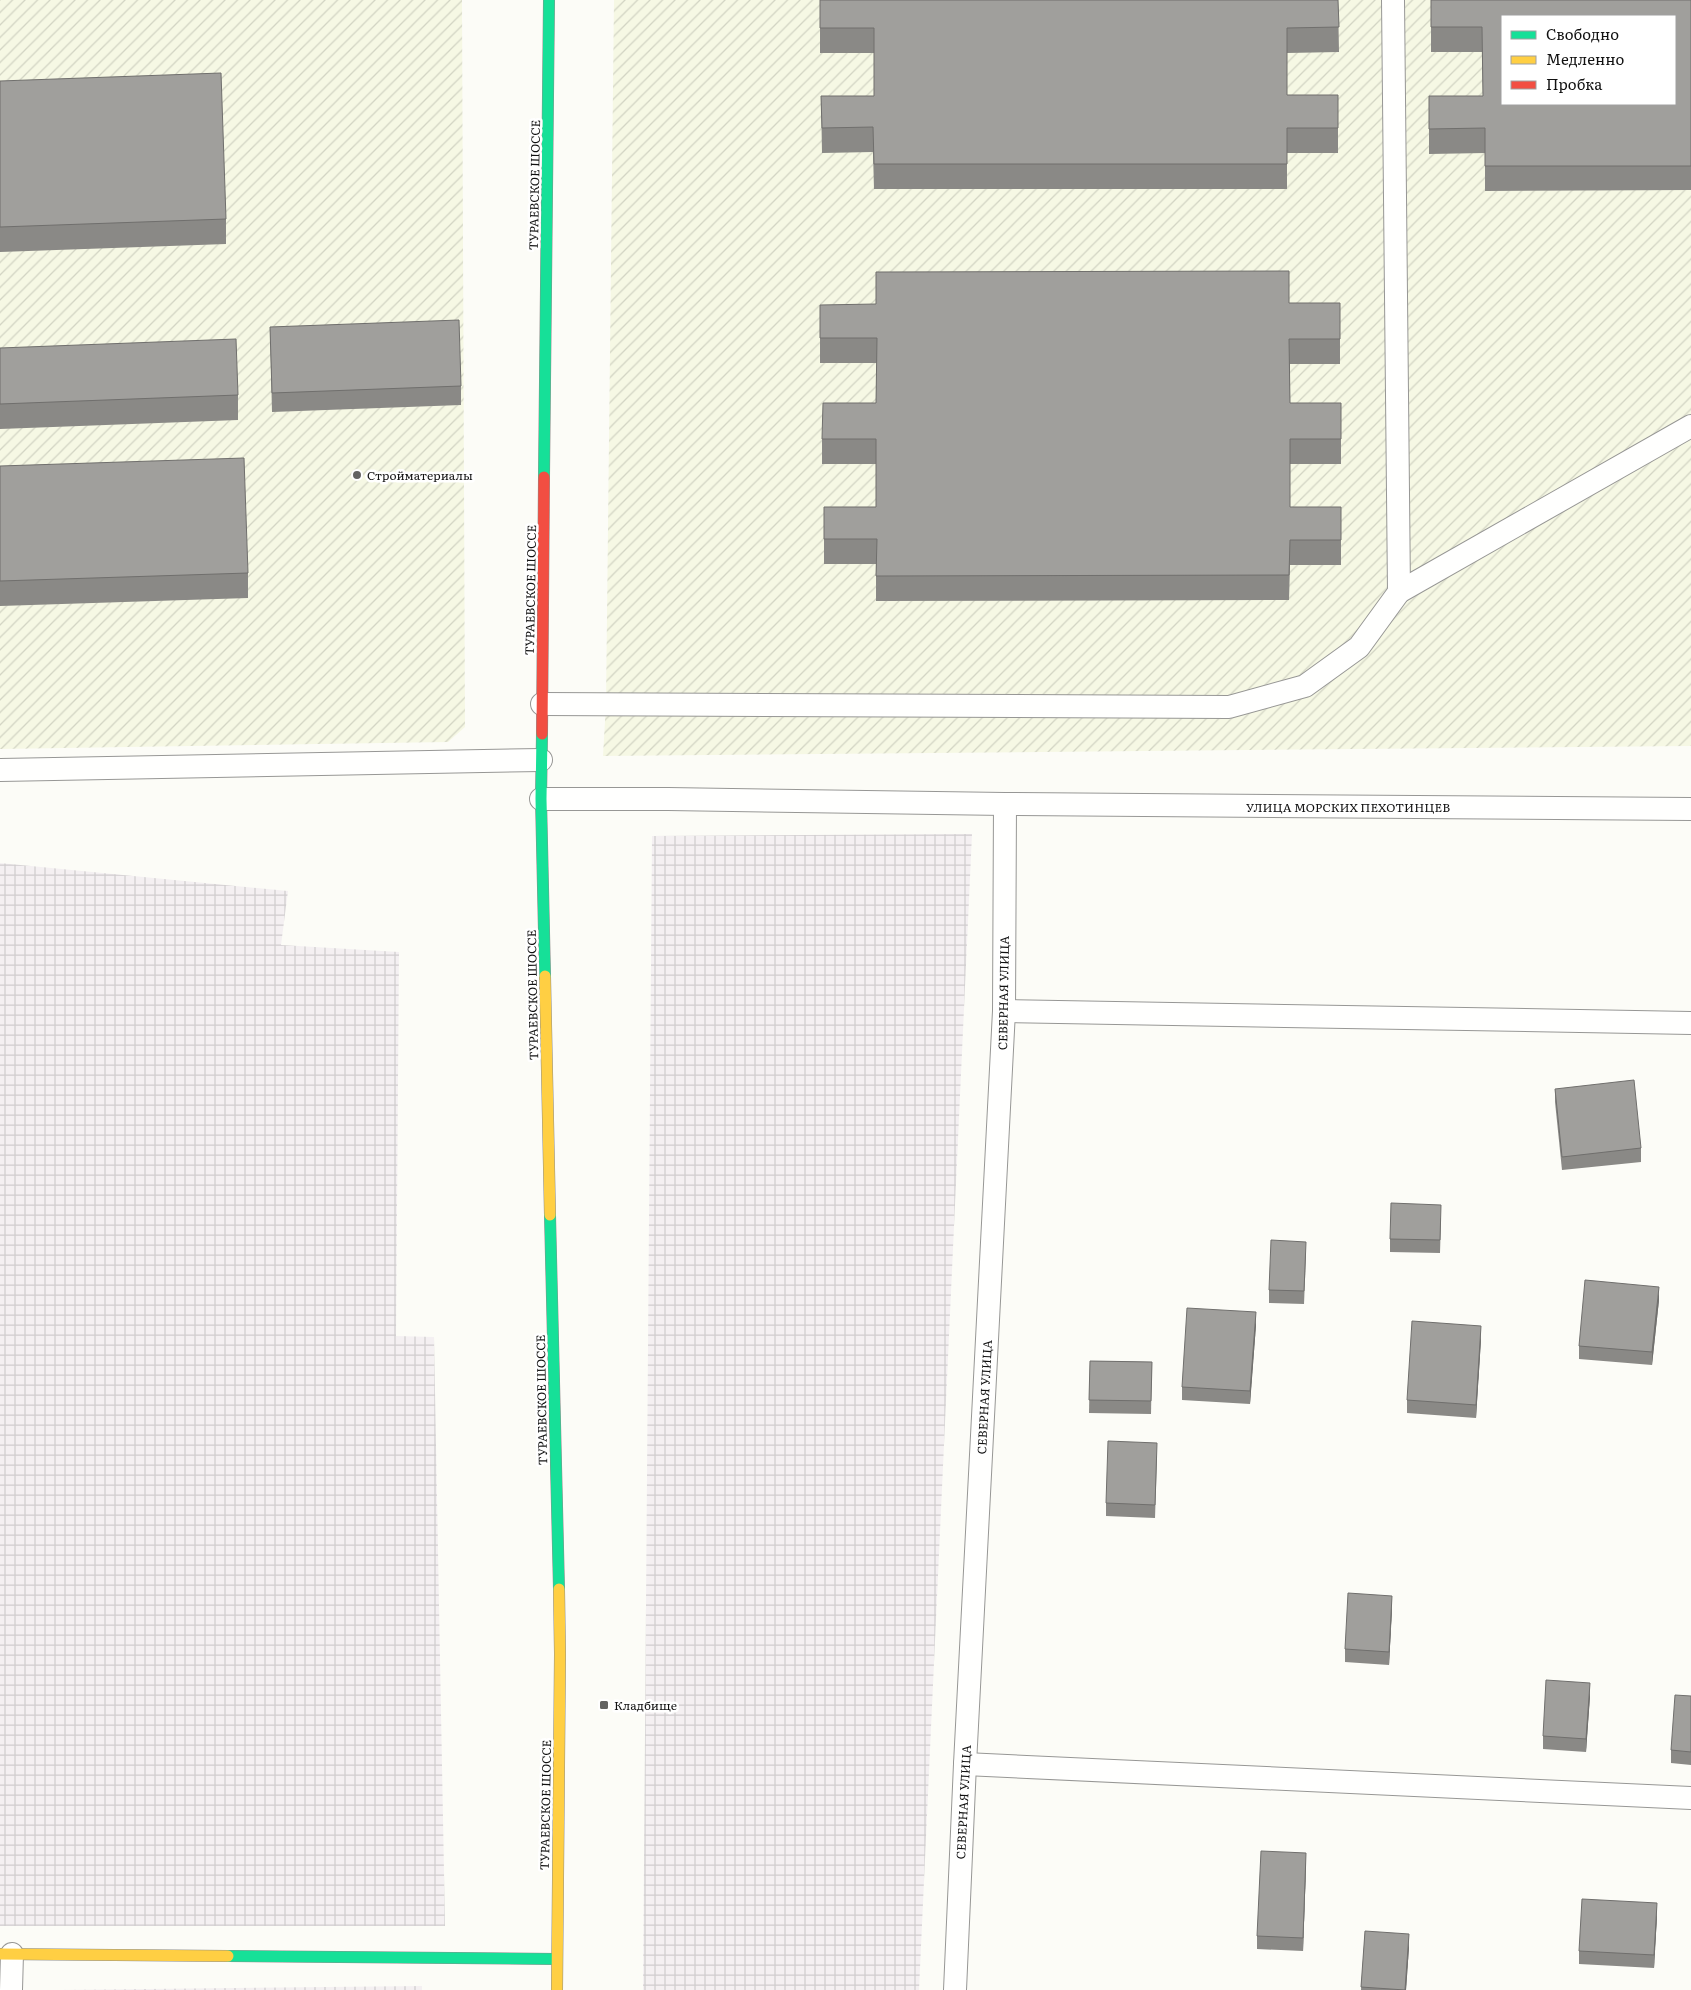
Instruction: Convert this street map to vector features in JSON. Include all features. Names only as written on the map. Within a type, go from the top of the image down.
[{"type":"main road","name":"ТУРАЕВСКОЕ ШОССЕ","points":[[549,0],[541,799],[560,1644],[556,1990]]},
{"type":"main road","points":[[6,1954],[557,1959]]},
{"type":"lane","points":[[1393,0],[1399,592]]},
{"type":"lane","points":[[542,704],[1230,707],[1305,686],[1359,647],[1399,592],[1691,426]]},
{"type":"lane","points":[[0,770],[541,760]]},
{"type":"lane","name":"УЛИЦА МОРСКИХ ПЕХОТИНЦЕВ","points":[[541,799],[1691,809]]},
{"type":"lane","name":"СЕВЕРНАЯ УЛИЦА","points":[[955,1990],[964,1764],[1004,1011],[1005,804]]},
{"type":"lane","points":[[1004,1011],[1691,1022]]},
{"type":"lane","points":[[964,1764],[1691,1798]]},
{"type":"lane","points":[[6,1954],[11,1990]]},
{"type":"shaded area","points":[[972,834],[919,1990],[643,1990],[652,836]]},
{"type":"shaded area","points":[[0,863],[288,891],[281,945],[399,952],[396,1336],[434,1337],[445,1926],[0,1926]]},
{"type":"shaded area","points":[[422,1986],[422,1990],[60,1990]]},
{"type":"green space","points":[[0,0],[462,0],[465,727],[448,742],[0,749]]},
{"type":"green space","points":[[614,0],[1691,0],[1691,746],[603,756],[606,704]]},
{"type":"building","points":[[820,0],[1338,0],[1339,27],[1287,28],[1287,95],[1338,95],[1338,128],[1287,128],[1287,164],[874,164],[873,127],[822,128],[821,96],[874,96],[874,28],[820,28]]},
{"type":"building","points":[[1431,0],[1691,0],[1691,166],[1485,166],[1485,128],[1429,129],[1429,96],[1483,96],[1482,27],[1431,27]]},
{"type":"building","points":[[221,73],[226,219],[0,227],[0,81]]},
{"type":"building","points":[[1289,271],[1289,303],[1340,303],[1340,339],[1289,339],[1290,403],[1341,403],[1341,439],[1290,439],[1290,507],[1341,507],[1341,540],[1290,540],[1289,575],[876,576],[877,539],[824,539],[824,507],[876,507],[876,439],[822,439],[823,403],[876,403],[877,338],[820,338],[820,305],[876,304],[876,272]]},
{"type":"building","points":[[459,320],[461,386],[272,393],[270,327]]},
{"type":"building","points":[[236,339],[238,395],[0,404],[0,348]]},
{"type":"building","points":[[244,458],[248,573],[0,581],[0,466]]},
{"type":"building","points":[[1634,1080],[1641,1148],[1562,1157],[1555,1089]]},
{"type":"building","points":[[1391,1203],[1441,1205],[1440,1240],[1390,1239]]},
{"type":"building","points":[[1271,1240],[1306,1242],[1304,1291],[1269,1290]]},
{"type":"building","points":[[1585,1280],[1659,1287],[1652,1352],[1579,1346]]},
{"type":"building","points":[[1187,1308],[1256,1312],[1250,1391],[1182,1387]]},
{"type":"building","points":[[1412,1321],[1481,1326],[1476,1405],[1407,1400]]},
{"type":"building","points":[[1090,1361],[1152,1362],[1151,1401],[1089,1400]]},
{"type":"building","points":[[1108,1441],[1157,1443],[1155,1505],[1106,1503]]},
{"type":"building","points":[[1348,1593],[1392,1596],[1389,1652],[1345,1649]]},
{"type":"building","points":[[1546,1680],[1590,1683],[1586,1739],[1543,1736]]},
{"type":"building","points":[[1675,1695],[1691,1696],[1691,1752],[1671,1750]]},
{"type":"building","points":[[1261,1851],[1306,1853],[1303,1938],[1257,1936]]},
{"type":"building","points":[[1582,1899],[1657,1903],[1654,1955],[1579,1951]]},
{"type":"building","points":[[1365,1931],[1409,1934],[1405,1990],[1361,1987]]},
{"type":"traffic: fast","points":[[544,477],[549,0]]},
{"type":"traffic: fast","points":[[542,734],[541,799],[545,976]]},
{"type":"traffic: fast","points":[[550,1215],[559,1589]]},
{"type":"traffic: fast","points":[[228,1956],[557,1959]]},
{"type":"traffic: slow","points":[[545,976],[550,1215]]},
{"type":"traffic: slow","points":[[557,1990],[559,1589]]},
{"type":"traffic: slow","points":[[0,1954],[228,1956]]},
{"type":"traffic: jam","points":[[542,734],[544,477]]},
{"type":"place","name":"Стройматериалы","points":[[357,475]]},
{"type":"place","name":"Кладбище","points":[[604,1705]]}]
